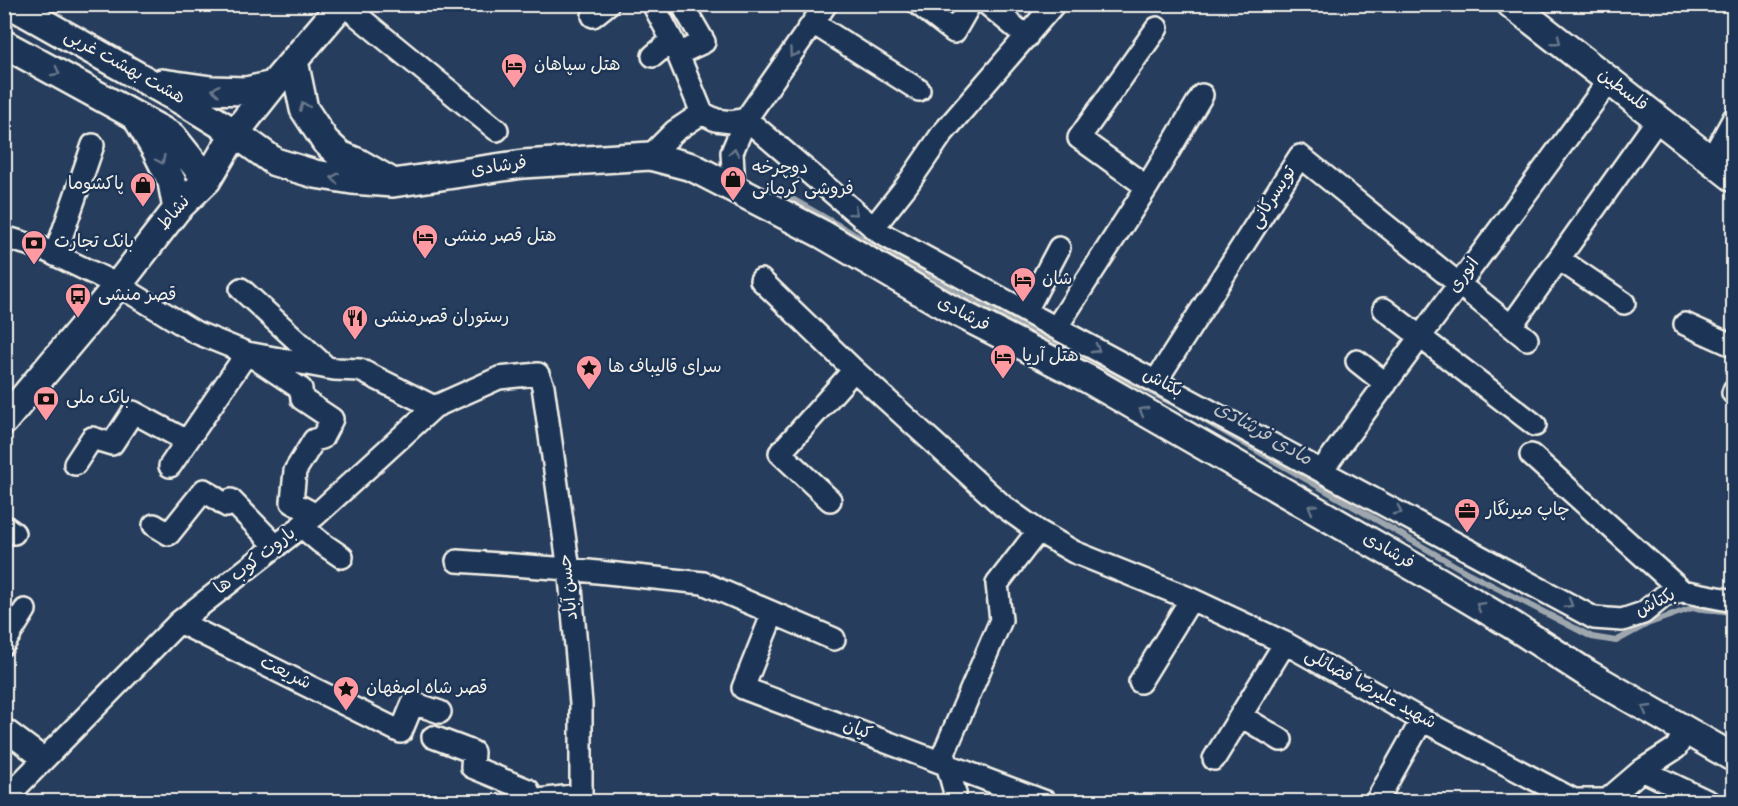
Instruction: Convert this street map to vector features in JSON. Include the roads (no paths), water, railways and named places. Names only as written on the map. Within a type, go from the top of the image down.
[{"type":"main road","name":"هشت بهشت غربی","points":[[10,4],[191,106],[235,134]]},
{"type":"main road","name":"نشاط","points":[[4,421],[118,285],[177,209],[207,180],[235,134],[342,4]]},
{"type":"main road","name":"فلسطین","points":[[1511,4],[1734,178]]},
{"type":"main road","name":"هشت بهشت غربی","points":[[4,44],[172,136],[207,180]]},
{"type":"main road","points":[[294,61],[304,108],[325,141],[340,155],[359,163],[393,183]]},
{"type":"main road","points":[[149,82],[211,90],[246,91],[273,85]]},
{"type":"main road","points":[[172,136],[184,135],[192,128],[195,116],[191,106]]},
{"type":"main road","points":[[135,115],[172,182],[177,209]]},
{"type":"main road","name":"فرشادی","points":[[235,134],[275,162],[291,168],[352,180],[393,183],[524,164],[650,156],[692,167],[822,234],[949,308],[1088,379],[1440,582],[1588,674],[1685,732],[1734,758]]},
{"type":"street","points":[[342,4],[497,130]]},
{"type":"street","points":[[653,4],[675,47],[702,113],[716,120],[731,122],[746,119]]},
{"type":"street","points":[[734,188],[732,152],[746,119],[826,4]]},
{"type":"street","points":[[918,4],[954,32],[970,4]]},
{"type":"street","points":[[987,4],[1027,37]]},
{"type":"street","points":[[873,228],[907,185],[942,134],[1054,4]]},
{"type":"street","points":[[653,56],[675,47],[704,42],[693,9]]},
{"type":"street","points":[[813,23],[919,90]]},
{"type":"street","points":[[1147,187],[1079,138],[1157,28]]},
{"type":"street","name":"انوری","points":[[1322,470],[1609,81]]},
{"type":"street","points":[[1056,328],[1147,187],[1202,95]]},
{"type":"street","points":[[650,156],[675,131],[702,113]]},
{"type":"street","points":[[1710,160],[1734,118]]},
{"type":"street","name":"بکتاش","points":[[746,119],[873,228],[1594,618],[1622,620],[1642,613],[1664,596],[1682,591],[1734,601]]},
{"type":"street","points":[[1459,284],[1519,333],[1559,259],[1658,119]]},
{"type":"street","points":[[55,255],[93,145]]},
{"type":"street","name":"تویسرکانی","points":[[1156,381],[1300,156],[1459,284]]},
{"type":"street","points":[[4,237],[41,248],[118,285],[195,332],[247,353],[327,368],[360,370],[434,407]]},
{"type":"street","points":[[1026,311],[1059,248]]},
{"type":"street","points":[[1559,259],[1624,303]]},
{"type":"street","points":[[761,280],[854,370],[1003,506],[1038,531],[997,584],[1001,620],[944,753],[955,793],[951,801]]},
{"type":"street","points":[[241,289],[327,368]]},
{"type":"street","points":[[1384,309],[1535,425]]},
{"type":"street","points":[[1685,324],[1734,346]]},
{"type":"street","points":[[170,466],[247,353]]},
{"type":"street","points":[[247,353],[301,389],[302,399],[332,419],[322,438],[314,440],[295,471],[292,502],[309,520],[320,542],[342,557]]},
{"type":"street","points":[[1357,361],[1386,384]]},
{"type":"street","points":[[830,500],[780,453],[854,370]]},
{"type":"street","name":"باروت کوب ها","points":[[4,800],[179,622],[309,520],[434,407],[499,378],[538,374]]},
{"type":"street","name":"حسن آباد","points":[[538,374],[543,386],[569,569],[581,704],[580,798]]},
{"type":"street","points":[[75,464],[92,438],[112,444],[133,412],[187,441]]},
{"type":"street","points":[[391,465],[395,443]]},
{"type":"street","points":[[1532,455],[1682,591]]},
{"type":"street","points":[[154,525],[169,534],[204,490],[227,506],[231,500],[276,546]]},
{"type":"street","name":"شهید علیرضا فضائلی","points":[[1038,531],[1074,552],[1191,599],[1285,643],[1422,720],[1574,800],[1607,800],[1642,770],[1676,748],[1685,732]]},
{"type":"street","points":[[457,561],[569,569],[703,583],[834,639]]},
{"type":"street","points":[[1140,682],[1191,599]]},
{"type":"street","points":[[4,644],[25,610]]},
{"type":"street","name":"کیان","points":[[773,614],[743,688],[1047,801]]},
{"type":"street","name":"شریعت","points":[[179,622],[401,732],[413,703],[440,712]]},
{"type":"street","points":[[1214,759],[1285,643]]},
{"type":"street","points":[[1241,716],[1281,740]]},
{"type":"street","points":[[1376,801],[1422,720]]},
{"type":"street","points":[[4,729],[44,759]]},
{"type":"street","points":[[433,737],[473,752],[472,767],[528,790],[530,801],[580,798]]},
{"type":"street","points":[[1642,770],[1709,801]]},
{"type":"waterway","name":"مادی فرشادی","points":[[782,193],[966,298],[1190,412],[1468,573],[1592,637],[1616,641],[1647,624],[1692,608],[1724,611],[1734,615]]},
{"type":"place","name":"هتل سپاهان","points":[[514,89]]},
{"type":"place","name":"دوچرخه فروشی کرمانی","points":[[733,202]]},
{"type":"place","name":"پاکشوما","points":[[143,208]]},
{"type":"place","name":"هتل قصر منشی","points":[[425,260]]},
{"type":"place","name":"بانک تجارت","points":[[34,266]]},
{"type":"place","name":"شان","points":[[1023,303]]},
{"type":"place","name":"قصر منشی","points":[[78,319]]},
{"type":"place","name":"رستوران قصرمنشی","points":[[355,341]]},
{"type":"place","name":"هتل آریا","points":[[1003,380]]},
{"type":"place","name":"سرای قالیباف ها","points":[[589,391]]},
{"type":"place","name":"بانک ملی","points":[[46,422]]},
{"type":"place","name":"چاپ میرنگار","points":[[1467,534]]},
{"type":"place","name":"قصر شاه اصفهان","points":[[346,712]]}]
